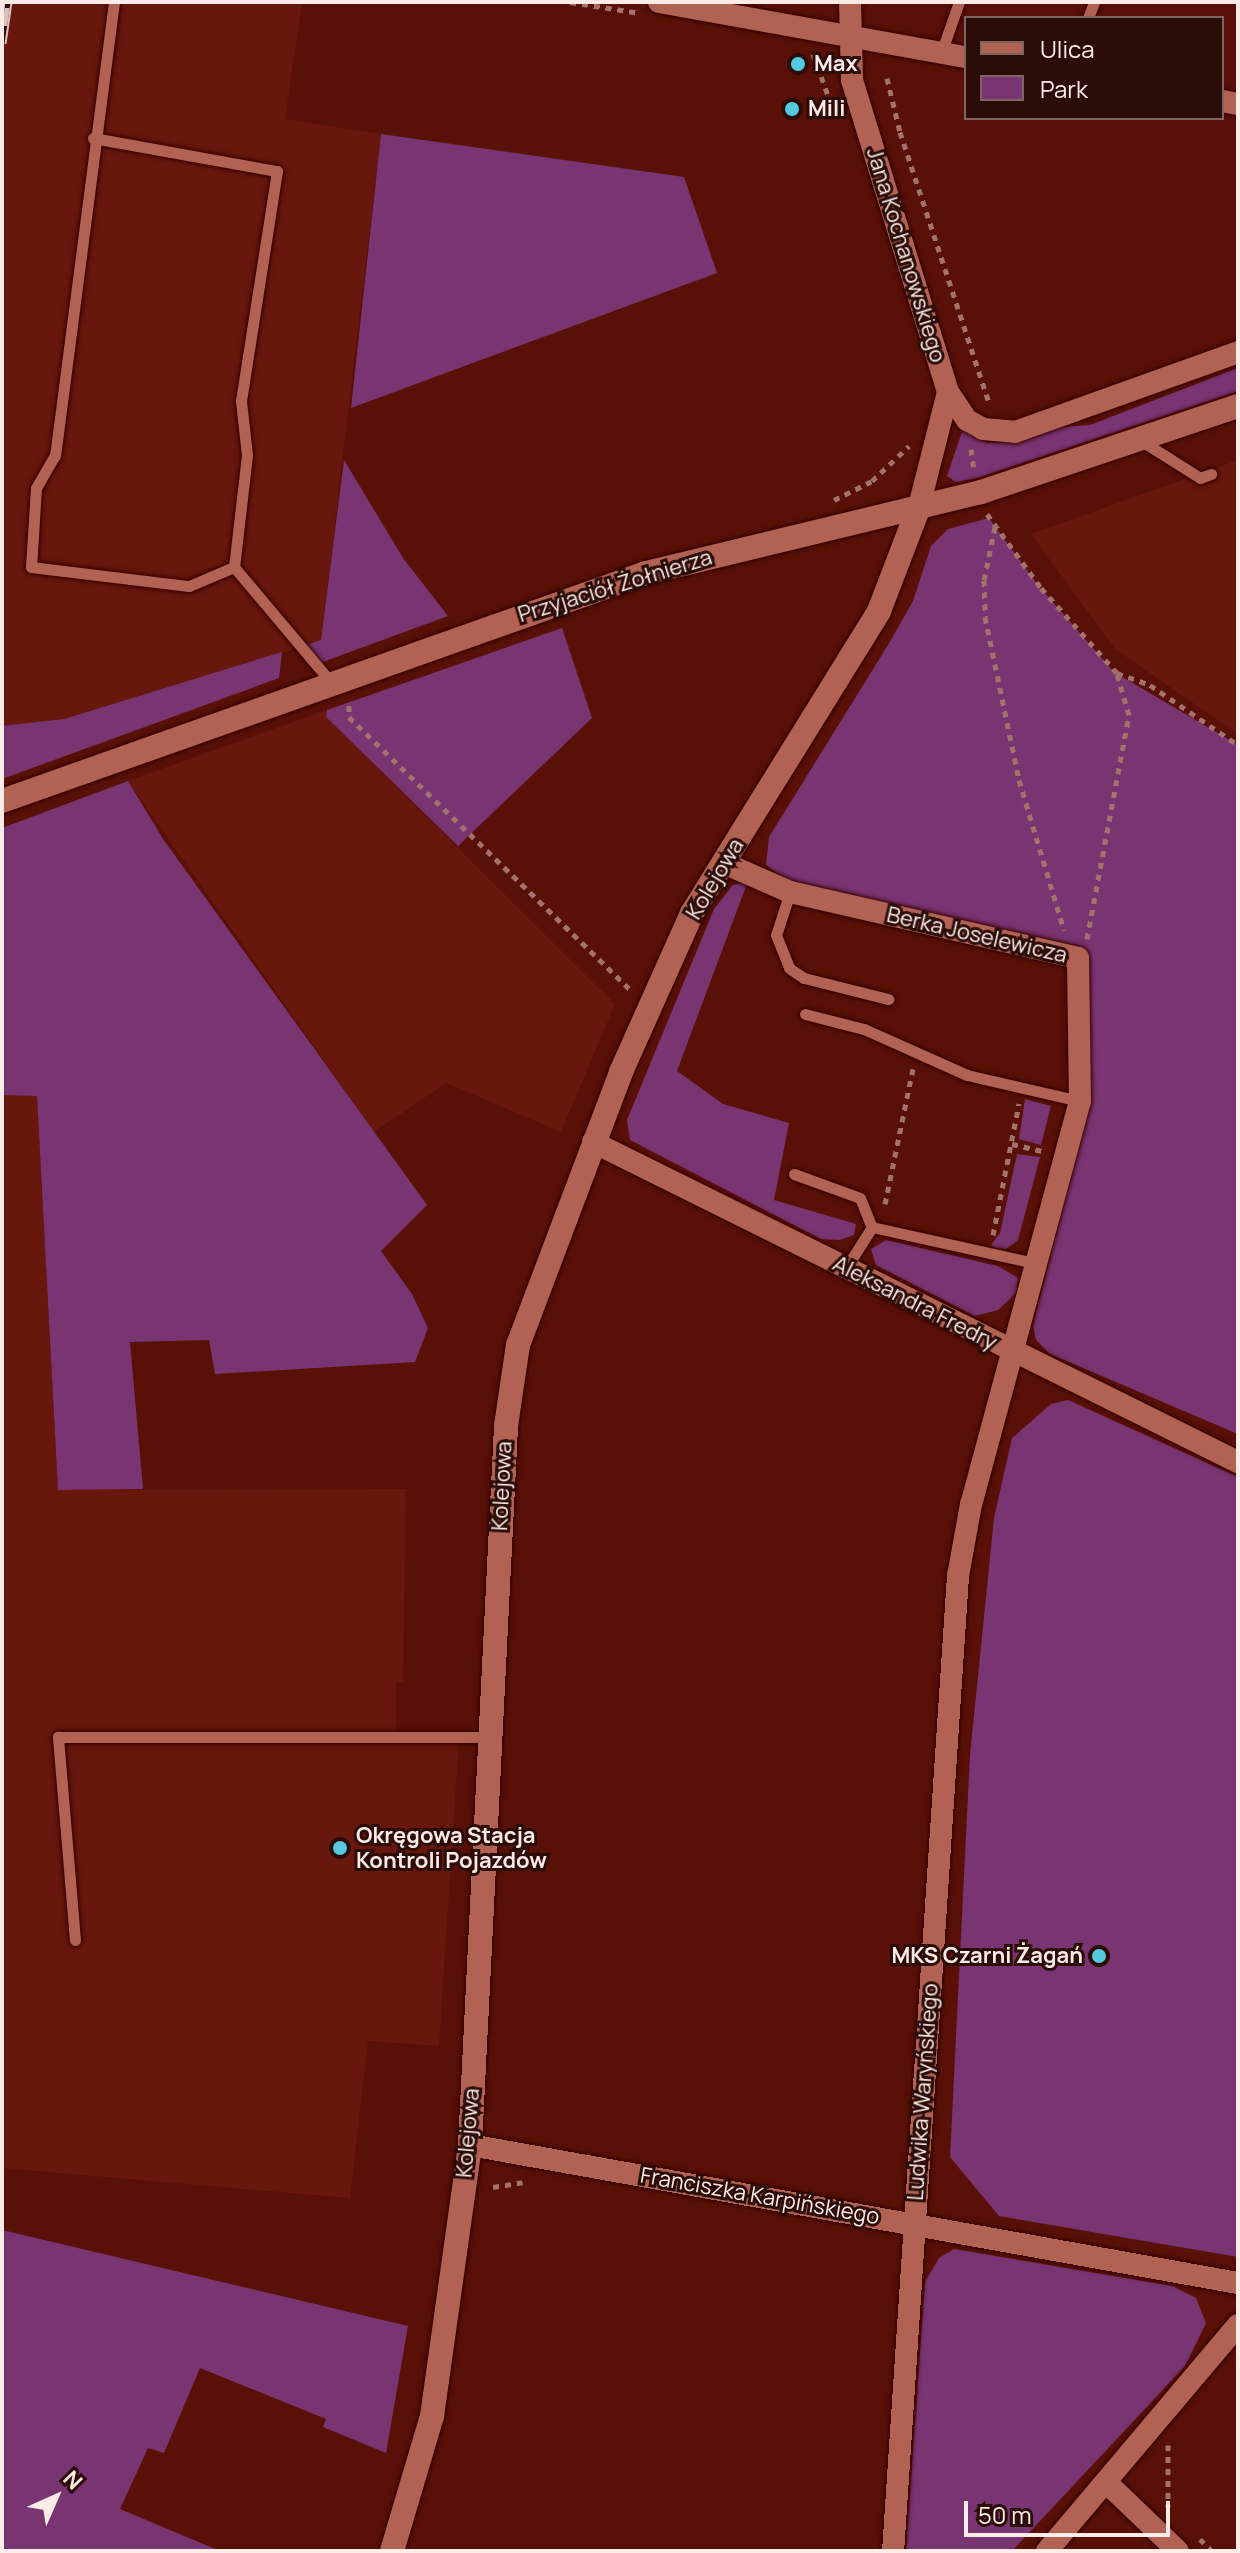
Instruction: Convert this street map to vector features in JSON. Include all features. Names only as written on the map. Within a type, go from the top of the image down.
[{"type":"street","name":"Jana Kochanowskiego","points":[[850,2],[847,35],[852,80],[948,392],[919,507]]},
{"type":"street","points":[[653,8],[847,35],[964,57]]},
{"type":"street","points":[[948,392],[967,420],[983,429],[1015,432],[1238,352]]},
{"type":"street","name":"Przyjaciół Żołnierza","points":[[2,801],[339,678],[646,573],[919,507],[1052,471],[1237,409]]},
{"type":"street","name":"Kolejowa","points":[[392,2551],[432,2416],[470,2145],[488,1737],[513,1369],[593,1142],[648,1006],[692,913],[879,611],[919,507]]},
{"type":"street","name":"Berka Joselewicza","points":[[724,863],[790,892],[1074,957],[1080,1101],[1011,1351]]},
{"type":"street","name":"Aleksandra Fredry","points":[[593,1142],[1238,1462]]},
{"type":"street","name":"Ludwika Waryńskiego","points":[[893,2551],[958,1576],[1011,1351]]},
{"type":"street","name":"Franciszka Karpińskiego","points":[[470,2145],[1238,2283]]},
{"type":"street","points":[[1047,2551],[1238,2325]]},
{"type":"street","points":[[1107,2483],[1178,2551]]},
{"type":"lane","points":[[114,2],[93,138],[55,455],[36,488],[31,567],[189,586],[234,567]]},
{"type":"lane","points":[[941,53],[959,2]]},
{"type":"lane","points":[[93,138],[277,171],[241,401],[247,455],[234,567]]},
{"type":"lane","points":[[1140,440],[1200,478],[1211,474]]},
{"type":"lane","points":[[234,567],[339,678]]},
{"type":"lane","points":[[790,892],[776,935],[789,968],[804,978],[888,999]]},
{"type":"lane","points":[[805,1014],[864,1029],[967,1075],[1080,1101]]},
{"type":"lane","points":[[794,1174],[860,1198],[876,1228],[1035,1263]]},
{"type":"lane","points":[[846,1268],[876,1228]]},
{"type":"lane","points":[[75,1940],[58,1737],[488,1737]]},
{"type":"path","points":[[570,2],[653,8]]},
{"type":"path","points":[[808,46],[832,107]]},
{"type":"path","points":[[887,78],[991,409]]},
{"type":"path","points":[[830,502],[872,481],[921,433]]},
{"type":"path","points":[[986,513],[1073,628],[1117,673],[1150,685],[1238,745]]},
{"type":"path","points":[[995,527],[984,580],[985,617],[1019,780],[1074,957]]},
{"type":"path","points":[[1074,957],[1086,944],[1129,715],[1117,673]]},
{"type":"path","points":[[339,678],[349,717],[648,1006]]},
{"type":"path","points":[[876,1228],[909,1078],[919,1053]]},
{"type":"path","points":[[979,1250],[996,1231],[1022,1087]]},
{"type":"path","points":[[1169,2509],[1168,2443],[1178,2432]]},
{"type":"shaded area","points":[[2,2],[302,2],[285,119],[381,134],[321,641],[63,719],[16,728],[2,726]]},
{"type":"shaded area","points":[[1238,460],[1238,734],[1115,649],[1031,534]]},
{"type":"shaded area","points":[[327,710],[326,717],[615,1004],[561,1132],[446,1083],[374,1132],[128,781]]},
{"type":"shaded area","points":[[2,1095],[37,1096],[58,1490],[406,1489],[403,1682],[396,1682],[396,1737],[459,1738],[439,2046],[368,2041],[350,2198],[2,2168]]},
{"type":"green space","points":[[381,134],[684,177],[717,273],[351,408]]},
{"type":"green space","points":[[1238,368],[1238,391],[977,478],[956,482],[947,476],[963,429],[987,443],[1016,442],[1060,427],[1090,425]]},
{"type":"green space","points":[[344,460],[403,558],[448,616],[309,667],[297,648],[321,640]]},
{"type":"green space","points":[[989,518],[1038,585],[1114,672],[1238,745],[1238,1434],[1050,1354],[1036,1340],[1033,1325],[1085,1120],[1068,944],[790,882],[766,865],[769,837],[913,601],[931,546],[948,529]]},
{"type":"green space","points":[[562,628],[592,718],[458,846],[326,717],[327,710]]},
{"type":"green space","points":[[282,652],[279,678],[2,779],[2,726],[64,719]]},
{"type":"green space","points":[[128,781],[163,839],[427,1205],[381,1251],[412,1294],[428,1328],[415,1362],[215,1374],[209,1340],[130,1342],[143,1489],[58,1490],[37,1096],[2,1095],[2,828]]},
{"type":"green space","points":[[748,881],[677,1071],[723,1104],[789,1123],[774,1200],[856,1224],[854,1235],[839,1240],[821,1239],[630,1140],[627,1120],[714,909],[733,885]]},
{"type":"green space","points":[[1025,1099],[1051,1106],[1041,1145],[1019,1139]]},
{"type":"green space","points":[[1017,1154],[1040,1157],[1018,1240],[1006,1249],[995,1248],[991,1245],[1000,1233]]},
{"type":"green space","points":[[886,1240],[998,1266],[1018,1278],[1016,1293],[998,1310],[975,1316],[876,1265],[871,1249]]},
{"type":"green space","name":"MKS Czarni Żagań","points":[[1068,1400],[1238,1477],[1238,2257],[999,2216],[950,2157],[970,1755],[994,1518],[1012,1438],[1051,1404]]},
{"type":"green space","points":[[2,2230],[408,2326],[386,2453],[323,2427],[326,2419],[200,2368],[164,2453],[148,2448],[120,2509],[220,2551],[2,2551]]},
{"type":"green space","points":[[954,2249],[1172,2286],[1196,2298],[1206,2323],[1185,2366],[1012,2551],[906,2551],[925,2282],[939,2258]]},
{"type":"railway","points":[[2,43],[8,2]]},
{"type":"place","name":"Max","points":[[798,64]]},
{"type":"place","name":"Mili","points":[[792,109]]},
{"type":"place","name":"Okręgowa Stacja Kontroli Pojazdów","points":[[340,1848]]},
{"type":"place","name":"MKS Czarni Żagań","points":[[1099,1956]]}]
